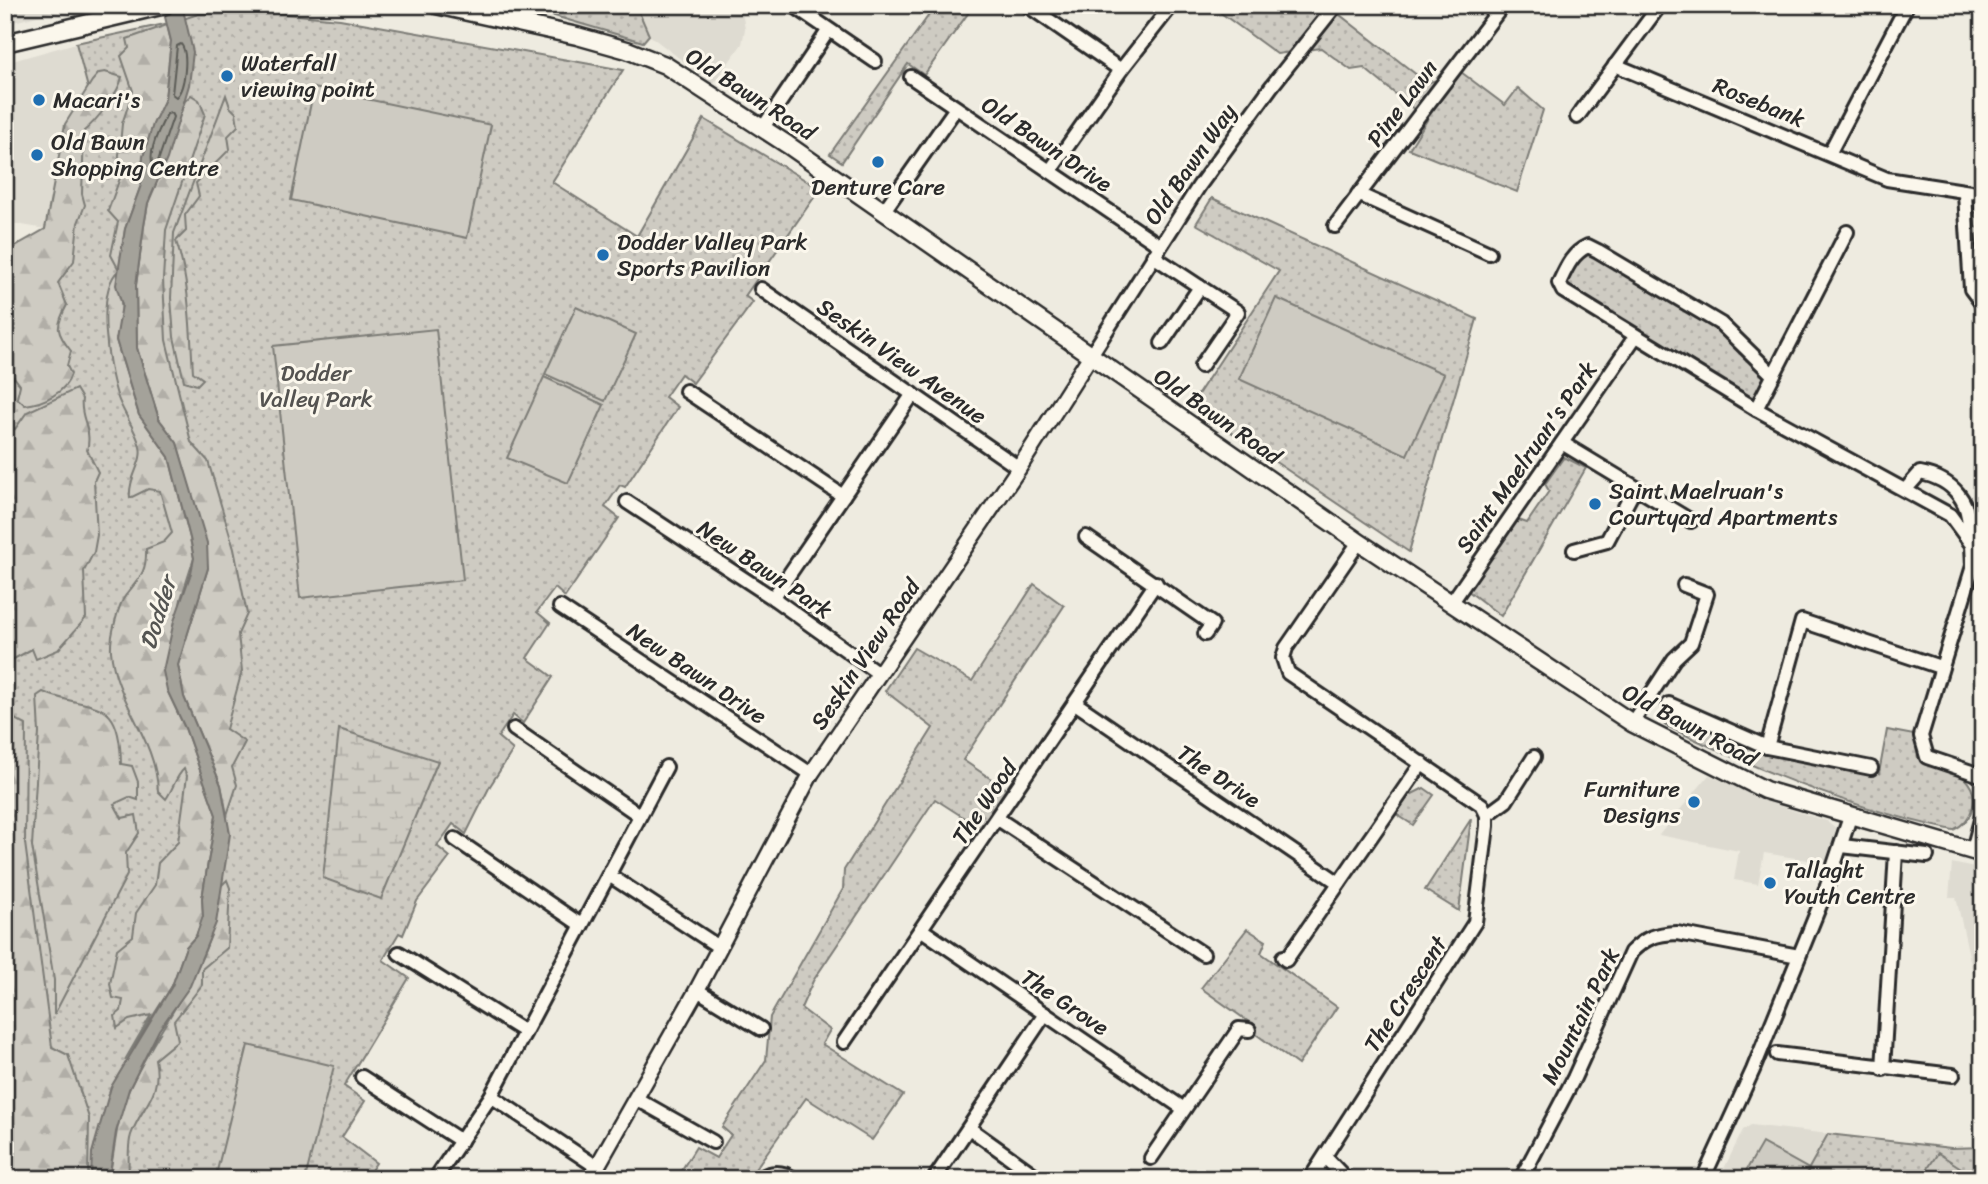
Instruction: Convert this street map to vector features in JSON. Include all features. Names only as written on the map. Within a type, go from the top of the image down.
[{"type":"main road","points":[[5,43],[165,5]]},
{"type":"main road","points":[[489,5],[503,18]]},
{"type":"main road","name":"Old Bawn Road","points":[[441,6],[503,18],[650,59],[678,73],[884,212],[1359,542],[1632,723],[1765,790],[1850,817],[1978,852]]},
{"type":"street","points":[[793,5],[875,61]]},
{"type":"street","points":[[1027,5],[1121,70]]},
{"type":"street","points":[[1050,171],[1121,70],[1172,5]]},
{"type":"street","name":"Old Bawn Way","points":[[1091,355],[1156,250],[1271,87],[1336,5]]},
{"type":"street","name":"Pine Lawn","points":[[1335,226],[1503,5]]},
{"type":"street","points":[[1577,117],[1660,5]]},
{"type":"street","points":[[1829,154],[1907,5]]},
{"type":"street","points":[[762,129],[828,31]]},
{"type":"street","name":"Rosebank","points":[[1615,65],[1887,179],[1965,194],[1983,194]]},
{"type":"street","name":"Old Bawn Drive","points":[[911,77],[1050,171],[1156,250],[1200,287],[1238,312],[1201,366]]},
{"type":"street","points":[[884,212],[956,108]]},
{"type":"street","points":[[1358,194],[1489,253]]},
{"type":"street","points":[[1965,194],[1971,289],[1983,305]]},
{"type":"street","points":[[1756,409],[1847,232]]},
{"type":"street","points":[[1773,375],[1721,324],[1588,246],[1579,250],[1559,283],[1563,291],[1756,409],[1950,515],[1972,545],[1973,566],[1940,667],[1921,736],[1922,748],[1927,757],[1983,776]]},
{"type":"street","points":[[1162,343],[1200,287]]},
{"type":"street","name":"Seskin View Avenue","points":[[761,289],[1019,468]]},
{"type":"street","name":"Saint Maelruan's Park","points":[[1452,602],[1635,337]]},
{"type":"street","name":"Seskin View Road","points":[[594,1173],[697,990],[811,774],[1019,468],[1091,355]]},
{"type":"street","points":[[686,391],[843,496]]},
{"type":"street","points":[[773,598],[913,394]]},
{"type":"street","points":[[1562,443],[1691,521]]},
{"type":"street","points":[[1906,489],[1920,473],[1936,476],[1957,490],[1970,523],[1968,537]]},
{"type":"street","points":[[1574,550],[1607,541],[1635,488]]},
{"type":"street","name":"New Bawn Park","points":[[627,502],[773,598],[878,673]]},
{"type":"street","points":[[1086,537],[1212,624],[1205,634]]},
{"type":"street","points":[[1359,542],[1287,646],[1283,658],[1288,673],[1482,805],[1487,815],[1506,800],[1534,757]]},
{"type":"street","name":"The Wood","points":[[844,1042],[1156,583]]},
{"type":"street","points":[[1632,723],[1675,659],[1690,643],[1707,594],[1684,584]]},
{"type":"street","name":"New Bawn Drive","points":[[559,607],[811,774]]},
{"type":"street","points":[[1767,747],[1802,621],[1940,667]]},
{"type":"street","name":"The Drive","points":[[1075,703],[1339,883]]},
{"type":"street","points":[[1669,704],[1767,747],[1871,768]]},
{"type":"street","points":[[514,729],[639,815]]},
{"type":"street","points":[[1283,957],[1286,960],[1422,763]]},
{"type":"street","points":[[435,1179],[491,1097],[666,767]]},
{"type":"street","points":[[1978,852],[1983,812]]},
{"type":"street","name":"The Crescent","points":[[1313,1175],[1475,922],[1487,815]]},
{"type":"street","points":[[1703,1179],[1753,1070],[1842,846],[1850,817]]},
{"type":"street","points":[[998,819],[1203,954]]},
{"type":"street","points":[[455,839],[581,925]]},
{"type":"street","points":[[1842,846],[1927,856]]},
{"type":"street","points":[[1883,1069],[1896,852]]},
{"type":"street","points":[[609,875],[719,947]]},
{"type":"street","name":"The Grove","points":[[922,930],[1184,1110]]},
{"type":"street","name":"Mountain Park","points":[[1521,1179],[1574,1078],[1631,952],[1644,939],[1659,934],[1677,933],[1799,956]]},
{"type":"street","points":[[399,953],[525,1032]]},
{"type":"street","points":[[697,990],[761,1029]]},
{"type":"street","points":[[934,1179],[1045,1014]]},
{"type":"street","points":[[1151,1158],[1239,1029],[1249,1030]]},
{"type":"street","points":[[1777,1054],[1952,1076]]},
{"type":"street","points":[[362,1077],[461,1141]]},
{"type":"street","points":[[491,1097],[594,1173]]},
{"type":"street","points":[[637,1098],[713,1142]]},
{"type":"street","points":[[969,1128],[1040,1179]]},
{"type":"street","points":[[1325,1157],[1346,1179]]},
{"type":"street","points":[[759,1179],[769,1172],[786,1173],[794,1179]]},
{"type":"street","points":[[1313,1175],[1327,1179]]},
{"type":"shaded area","points":[[5,5],[82,5],[5,24]]},
{"type":"shaded area","points":[[636,5],[741,5],[745,29],[742,44],[713,84],[649,35]]},
{"type":"shaded area","name":"Old Bawn Shopping Centre","points":[[76,43],[88,88],[45,229],[5,222],[5,63]]},
{"type":"shaded area","points":[[1709,775],[1782,807],[1827,821],[1836,828],[1827,863],[1764,853],[1758,884],[1734,880],[1739,851],[1659,835]]},
{"type":"shaded area","points":[[1952,863],[1983,870],[1983,1019],[1956,897],[1949,897]]},
{"type":"shaded area","points":[[1751,1125],[1951,1148],[1983,1147],[1983,1179],[1719,1179],[1743,1130]]},
{"type":"green space","points":[[517,5],[636,5],[649,35],[643,42]]},
{"type":"green space","points":[[936,5],[974,5],[924,75],[908,64],[842,162],[830,154]]},
{"type":"green space","points":[[1210,5],[1308,5],[1313,10],[1340,15],[1427,83],[1461,72],[1505,105],[1518,88],[1543,110],[1517,192],[1409,149],[1427,120],[1364,68],[1351,70],[1321,48],[1277,54]]},
{"type":"green space","name":"Dodder Valley Park","points":[[246,10],[340,19],[623,70],[552,182],[637,236],[704,119],[820,189],[745,296],[753,302],[693,383],[681,374],[665,397],[678,407],[625,487],[620,485],[605,507],[619,518],[565,597],[555,588],[537,612],[550,623],[527,658],[553,677],[523,723],[513,715],[498,737],[513,750],[490,786],[466,834],[453,824],[437,846],[450,857],[417,901],[403,935],[399,933],[383,960],[409,978],[344,1086],[365,1101],[342,1137],[376,1163],[365,1179],[5,1179],[5,292],[45,229],[88,88],[76,43],[174,22],[198,14]]},
{"type":"green space","points":[[167,25],[171,41],[165,99],[143,157],[141,185],[125,229],[119,270],[111,255],[118,222],[108,211],[120,178],[118,165],[122,124],[133,91],[121,56],[129,48],[127,39]]},
{"type":"green space","points":[[99,73],[122,77],[106,106],[84,131],[82,194],[85,205],[78,223],[74,261],[58,283],[67,305],[60,319],[59,329],[62,339],[71,351],[67,366],[71,374],[59,392],[39,402],[25,405],[17,398],[20,385],[14,377],[5,392],[5,260],[12,248],[45,229],[65,124],[92,81]]},
{"type":"green space","points":[[314,88],[491,125],[467,238],[291,200]]},
{"type":"green space","points":[[191,95],[199,100],[205,114],[166,230],[163,279],[166,340],[191,442],[208,461],[234,549],[247,614],[238,634],[242,671],[226,729],[245,742],[232,767],[237,785],[227,815],[221,785],[184,697],[178,665],[208,568],[200,524],[177,443],[159,419],[137,348],[136,285],[148,203],[185,101]]},
{"type":"green space","points":[[226,95],[230,107],[236,113],[238,126],[228,136],[230,149],[196,183],[199,196],[185,215],[186,231],[176,241],[187,290],[193,372],[203,379],[197,385],[184,381],[174,337],[171,298],[174,233]]},
{"type":"green space","points":[[1212,198],[1477,319],[1409,552],[1191,405],[1279,271],[1196,224]]},
{"type":"green space","points":[[1983,210],[1983,299],[1972,269],[1971,233],[1974,213]]},
{"type":"green space","points":[[1588,246],[1721,324],[1773,375],[1756,409],[1563,291],[1566,266]]},
{"type":"green space","points":[[119,270],[122,315],[116,340],[139,415],[169,457],[194,558],[181,599],[167,690],[185,728],[216,815],[202,898],[203,916],[196,936],[186,947],[172,986],[125,1060],[151,1015],[129,1020],[117,1028],[115,1016],[121,1011],[123,1000],[113,998],[110,984],[117,949],[133,936],[136,913],[155,885],[158,863],[178,842],[187,776],[184,769],[166,799],[158,791],[150,754],[120,687],[111,651],[117,613],[123,599],[144,570],[146,549],[164,542],[172,533],[160,491],[148,489],[130,498],[131,483],[141,453],[118,398],[106,331],[107,294]]},
{"type":"green space","points":[[1276,298],[1444,374],[1407,455],[1239,379]]},
{"type":"green space","points":[[576,307],[636,334],[605,401],[545,374]]},
{"type":"green space","points":[[436,329],[463,580],[300,598],[273,346]]},
{"type":"green space","points":[[544,377],[604,405],[568,483],[507,458]]},
{"type":"green space","points":[[76,389],[82,399],[88,436],[87,450],[98,472],[94,481],[97,535],[94,552],[84,571],[86,618],[58,650],[36,659],[32,649],[10,661],[5,657],[5,422],[15,429],[27,412]]},
{"type":"green space","points":[[1564,457],[1586,468],[1501,616],[1463,587],[1510,517],[1527,523],[1549,491],[1545,484]]},
{"type":"green space","points":[[1034,584],[1064,606],[963,760],[1006,789],[980,828],[935,799],[813,981],[801,1008],[830,1030],[822,1044],[903,1095],[872,1140],[806,1098],[748,1179],[676,1179],[696,1147],[716,1158],[731,1135],[722,1127],[766,1060],[770,1017],[843,889],[844,870],[933,728],[885,691],[914,648],[972,681]]},
{"type":"green space","points":[[43,692],[89,705],[109,715],[119,741],[121,764],[132,766],[138,782],[138,800],[129,797],[114,804],[122,818],[136,815],[139,833],[126,853],[127,875],[54,1015],[54,980],[32,846],[39,733],[37,696]]},
{"type":"green space","points":[[5,699],[13,718],[26,725],[25,843],[52,1047],[68,1055],[89,1118],[88,1179],[5,1179]]},
{"type":"green space","points":[[1680,710],[1742,737],[1879,773],[1887,730],[1914,735],[1918,758],[1922,762],[1955,772],[1970,785],[1973,807],[1966,820],[1953,830],[1842,799],[1734,757],[1665,725]]},
{"type":"green space","points":[[339,729],[438,761],[381,899],[323,878]]},
{"type":"green space","points":[[1424,788],[1434,795],[1413,825],[1396,814],[1408,796]]},
{"type":"green space","points":[[1471,819],[1459,911],[1425,890]]},
{"type":"green space","points":[[227,880],[230,888],[227,948],[202,969],[202,985],[174,1021],[178,1040],[155,1059],[157,1072],[154,1092],[135,1125],[130,1140],[129,1179],[109,1179],[119,1123],[129,1090],[197,968],[216,916],[219,888]]},
{"type":"green space","points":[[1247,929],[1266,941],[1261,953],[1337,1007],[1298,1065],[1253,1032],[1256,1027],[1201,988]]},
{"type":"green space","points":[[248,1045],[334,1066],[305,1179],[215,1179]]},
{"type":"green space","points":[[1828,1134],[1951,1148],[1983,1147],[1983,1179],[1803,1179]]},
{"type":"green space","points":[[1762,1143],[1809,1169],[1803,1179],[1749,1179],[1743,1176]]},
{"type":"green space","points":[[1938,1153],[1978,1179],[1921,1179]]},
{"type":"water","points":[[162,5],[182,5],[193,52],[189,85],[167,159],[148,203],[136,285],[137,348],[159,419],[177,443],[207,543],[208,568],[178,665],[184,697],[221,785],[230,834],[216,923],[190,986],[159,1030],[129,1089],[116,1132],[109,1179],[91,1179],[92,1153],[111,1087],[172,986],[186,947],[196,936],[203,916],[202,898],[216,815],[185,728],[167,690],[163,671],[174,621],[191,573],[194,558],[190,538],[169,457],[139,415],[116,340],[122,305],[116,285],[125,229],[141,185],[143,157],[153,124],[165,99],[171,41]]},
{"type":"place","name":"Waterfall viewing point","points":[[227,76]]},
{"type":"place","name":"Macari's","points":[[39,100]]},
{"type":"place","name":"Old Bawn Shopping Centre","points":[[37,155]]},
{"type":"place","name":"Denture Care","points":[[878,162]]},
{"type":"place","name":"Dodder Valley Park Sports Pavilion","points":[[603,255]]},
{"type":"place","name":"Saint Maelruan's Courtyard Apartments","points":[[1595,504]]},
{"type":"place","name":"Furniture Designs","points":[[1694,802]]},
{"type":"place","name":"Tallaght Youth Centre","points":[[1770,883]]},
{"type":"water label","name":"Dodder","points":[[158,613]]}]
